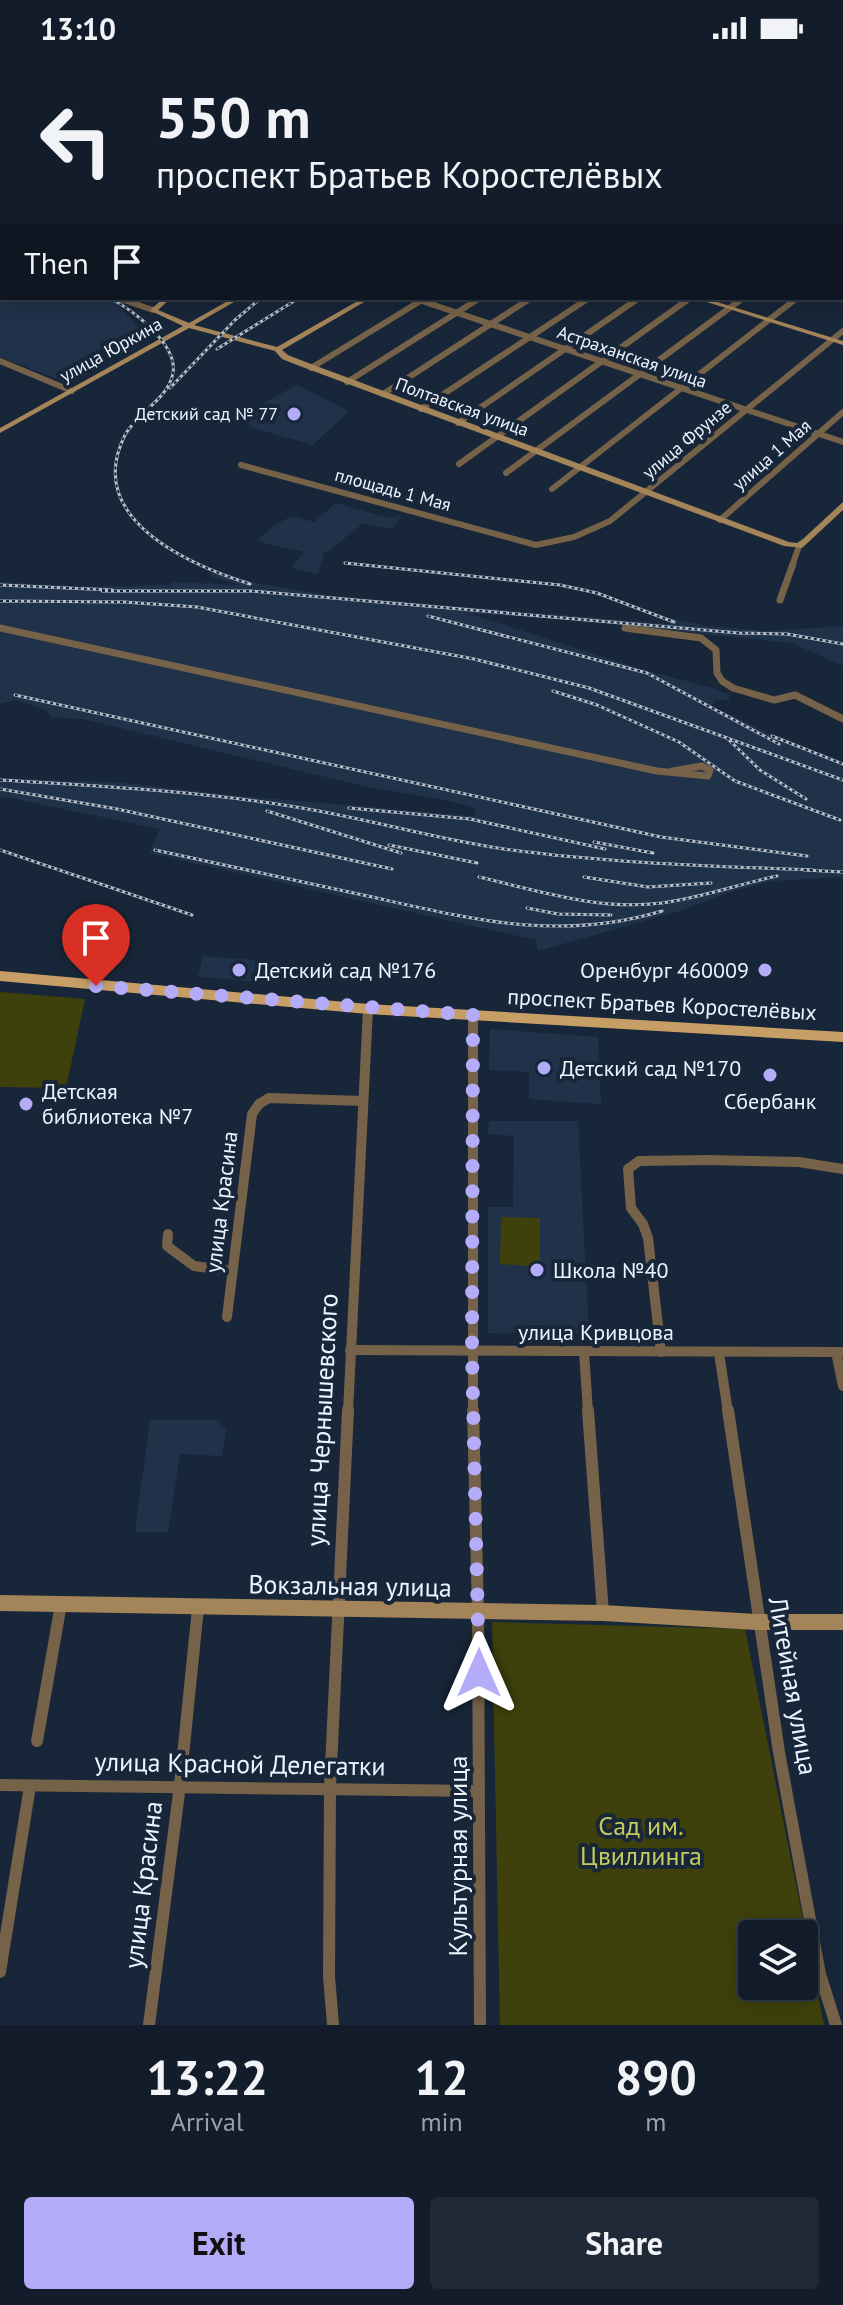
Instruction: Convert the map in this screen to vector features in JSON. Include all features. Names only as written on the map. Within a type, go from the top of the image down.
[{"type":"main road","name":"проспект Братьев Коростелёвых","points":[[0,976],[368,1009],[843,1037]]},
{"type":"street","name":"Полтавская улица","points":[[124,300],[189,326],[278,349],[285,357],[347,382],[720,520],[799,546]]},
{"type":"street","points":[[153,310],[166,300]]},
{"type":"street","name":"улица Юркина","points":[[0,431],[234,300]]},
{"type":"street","points":[[278,349],[364,300]]},
{"type":"street","points":[[311,368],[421,300]]},
{"type":"street","name":"Астраханская улица","points":[[425,300],[490,325],[843,442]]},
{"type":"street","points":[[347,382],[477,300]]},
{"type":"street","points":[[383,394],[528,300]]},
{"type":"street","points":[[421,409],[578,300]]},
{"type":"street","points":[[527,337],[586,300]]},
{"type":"street","points":[[458,423],[636,300]]},
{"type":"street","points":[[459,464],[687,300]]},
{"type":"street","points":[[703,300],[843,343]]},
{"type":"street","points":[[506,473],[740,300]]},
{"type":"street","points":[[552,489],[794,300]]},
{"type":"street","name":"улица Фрунзе","points":[[536,545],[576,537],[597,528],[647,492],[843,331]]},
{"type":"street","points":[[0,361],[72,391]]},
{"type":"street","name":"улица 1 Мая","points":[[720,520],[843,412]]},
{"type":"street","name":"площадь 1 Мая","points":[[241,465],[536,545]]},
{"type":"street","points":[[780,600],[799,546],[843,505]]},
{"type":"street","points":[[0,628],[322,696],[453,728],[672,771]]},
{"type":"street","points":[[625,628],[701,638],[716,650],[717,673],[722,681],[733,688],[774,700],[795,695],[843,719]]},
{"type":"street","name":"улица Чернышевского","points":[[333,2025],[329,1976],[330,1787],[368,1009]]},
{"type":"street","name":"Культурная улица","points":[[473,1015],[472,1352],[478,1613],[480,2025]]},
{"type":"street","name":"улица Красина","points":[[227,1317],[252,1114],[259,1104],[269,1098],[362,1101]]},
{"type":"street","points":[[661,1352],[648,1238],[643,1224],[631,1208],[628,1169],[639,1161],[721,1160],[799,1162],[843,1169]]},
{"type":"street","points":[[168,1234],[167,1246],[194,1266],[232,1271]]},
{"type":"street","name":"улица Кривцова","points":[[350,1350],[840,1352]]},
{"type":"street","points":[[584,1352],[603,1613]]},
{"type":"street","points":[[840,1352],[843,1386]]},
{"type":"street","name":"Литейная улица","points":[[719,1353],[757,1622],[820,1974],[838,2006],[836,2025]]},
{"type":"street","name":"Вокзальная улица","points":[[0,1603],[603,1613],[757,1622],[843,1622]]},
{"type":"street","points":[[37,1741],[61,1604]]},
{"type":"street","name":"улица Красина","points":[[149,2025],[180,1785],[198,1608]]},
{"type":"street","name":"улица Красной Делегатки","points":[[0,1785],[479,1791]]},
{"type":"street","points":[[0,1972],[30,1786]]},
{"type":"shaded area","points":[[0,300],[107,300],[116,303],[145,334],[136,335],[109,349],[116,353],[63,381],[0,357]]},
{"type":"shaded area","name":"Детский сад № 77","points":[[297,385],[349,411],[313,445],[256,429],[237,417]]},
{"type":"shaded area","points":[[336,503],[382,516],[394,518],[401,515],[392,529],[363,523],[324,552],[318,574],[291,568],[304,552],[259,542],[259,538],[278,523],[292,516],[314,522]]},
{"type":"shaded area","points":[[212,570],[256,583],[333,596],[670,624],[671,618],[707,626],[768,631],[843,626],[843,666],[792,643],[569,620],[467,613],[644,670],[713,688],[729,695],[729,700],[715,699],[712,706],[770,734],[843,762],[843,877],[774,881],[736,890],[682,910],[538,951],[536,940],[149,853],[160,829],[0,796],[0,778],[125,783],[474,816],[476,808],[441,799],[363,786],[83,719],[51,717],[46,710],[16,700],[0,704],[0,582],[78,587],[169,585],[171,582],[240,585],[210,576]]},
{"type":"shaded area","name":"Детский сад №176","points":[[203,956],[280,962],[276,983],[198,977]]},
{"type":"shaded area","name":"Детский сад №170","points":[[490,1029],[598,1037],[601,1104],[529,1099],[529,1072],[489,1070]]},
{"type":"shaded area","name":"Школа №40","points":[[489,1121],[578,1121],[589,1334],[488,1333],[488,1207],[513,1207],[514,1136],[488,1134]]},
{"type":"shaded area","points":[[150,1420],[216,1420],[226,1429],[222,1456],[180,1454],[168,1532],[135,1532]]},
{"type":"green space","points":[[0,992],[85,999],[66,1088],[0,1087]]},
{"type":"green space","points":[[501,1217],[540,1218],[540,1267],[500,1264]]},
{"type":"green space","name":"Сад им. Цвиллинга","points":[[492,1622],[745,1629],[803,1920],[738,1920],[738,2000],[818,2000],[818,1995],[824,2025],[500,2025]]},
{"type":"railway","points":[[112,300],[152,329],[173,362],[173,373],[165,391],[130,427],[116,464],[118,490],[129,513],[148,533],[172,550],[198,564],[250,584]]},
{"type":"railway","points":[[170,388],[235,320],[259,300]]},
{"type":"railway","points":[[217,349],[296,300]]},
{"type":"railway","points":[[345,563],[560,585],[597,593],[674,622]]},
{"type":"railway","points":[[0,585],[112,590]]},
{"type":"railway","points":[[102,591],[250,591],[739,633],[787,634],[843,644]]},
{"type":"railway","points":[[0,601],[124,602],[197,607],[474,659],[589,688],[843,780]]},
{"type":"railway","points":[[428,616],[647,673],[779,744]]},
{"type":"railway","points":[[553,691],[597,705],[679,742],[735,781],[840,820]]},
{"type":"railway","points":[[15,695],[661,837],[807,856]]},
{"type":"railway","points":[[772,736],[843,764]]},
{"type":"railway","points":[[727,738],[760,770],[806,799]]},
{"type":"railway","points":[[0,780],[259,801],[478,845],[542,854],[813,870]]},
{"type":"railway","points":[[0,789],[117,809],[392,869]]},
{"type":"railway","points":[[349,808],[470,819],[605,849]]},
{"type":"railway","points":[[267,811],[401,853]]},
{"type":"railway","points":[[594,842],[653,853]]},
{"type":"railway","points":[[389,845],[477,863]]},
{"type":"railway","points":[[0,850],[192,915]]},
{"type":"railway","points":[[155,850],[439,912],[512,924],[585,925],[662,911]]},
{"type":"railway","points":[[804,870],[843,872]]},
{"type":"railway","points":[[479,877],[570,898],[639,905],[691,898],[777,876]]},
{"type":"railway","points":[[584,877],[648,887],[711,883]]},
{"type":"railway","points":[[527,908],[558,914],[611,915]]},
{"type":"place","name":"Детский сад № 77","points":[[294,414]]},
{"type":"place","name":"Детский сад №176","points":[[239,970]]},
{"type":"place","name":"Оренбург 460009","points":[[765,970]]},
{"type":"place","name":"Детский сад №170","points":[[544,1068]]},
{"type":"place","name":"Сбербанк","points":[[770,1075]]},
{"type":"place","name":"Детская библиотека №7","points":[[26,1104]]},
{"type":"place","name":"Школа №40","points":[[537,1270]]},
{"type":"route","points":[[96,986],[473,1015],[472,1352],[479,1673]]}]
